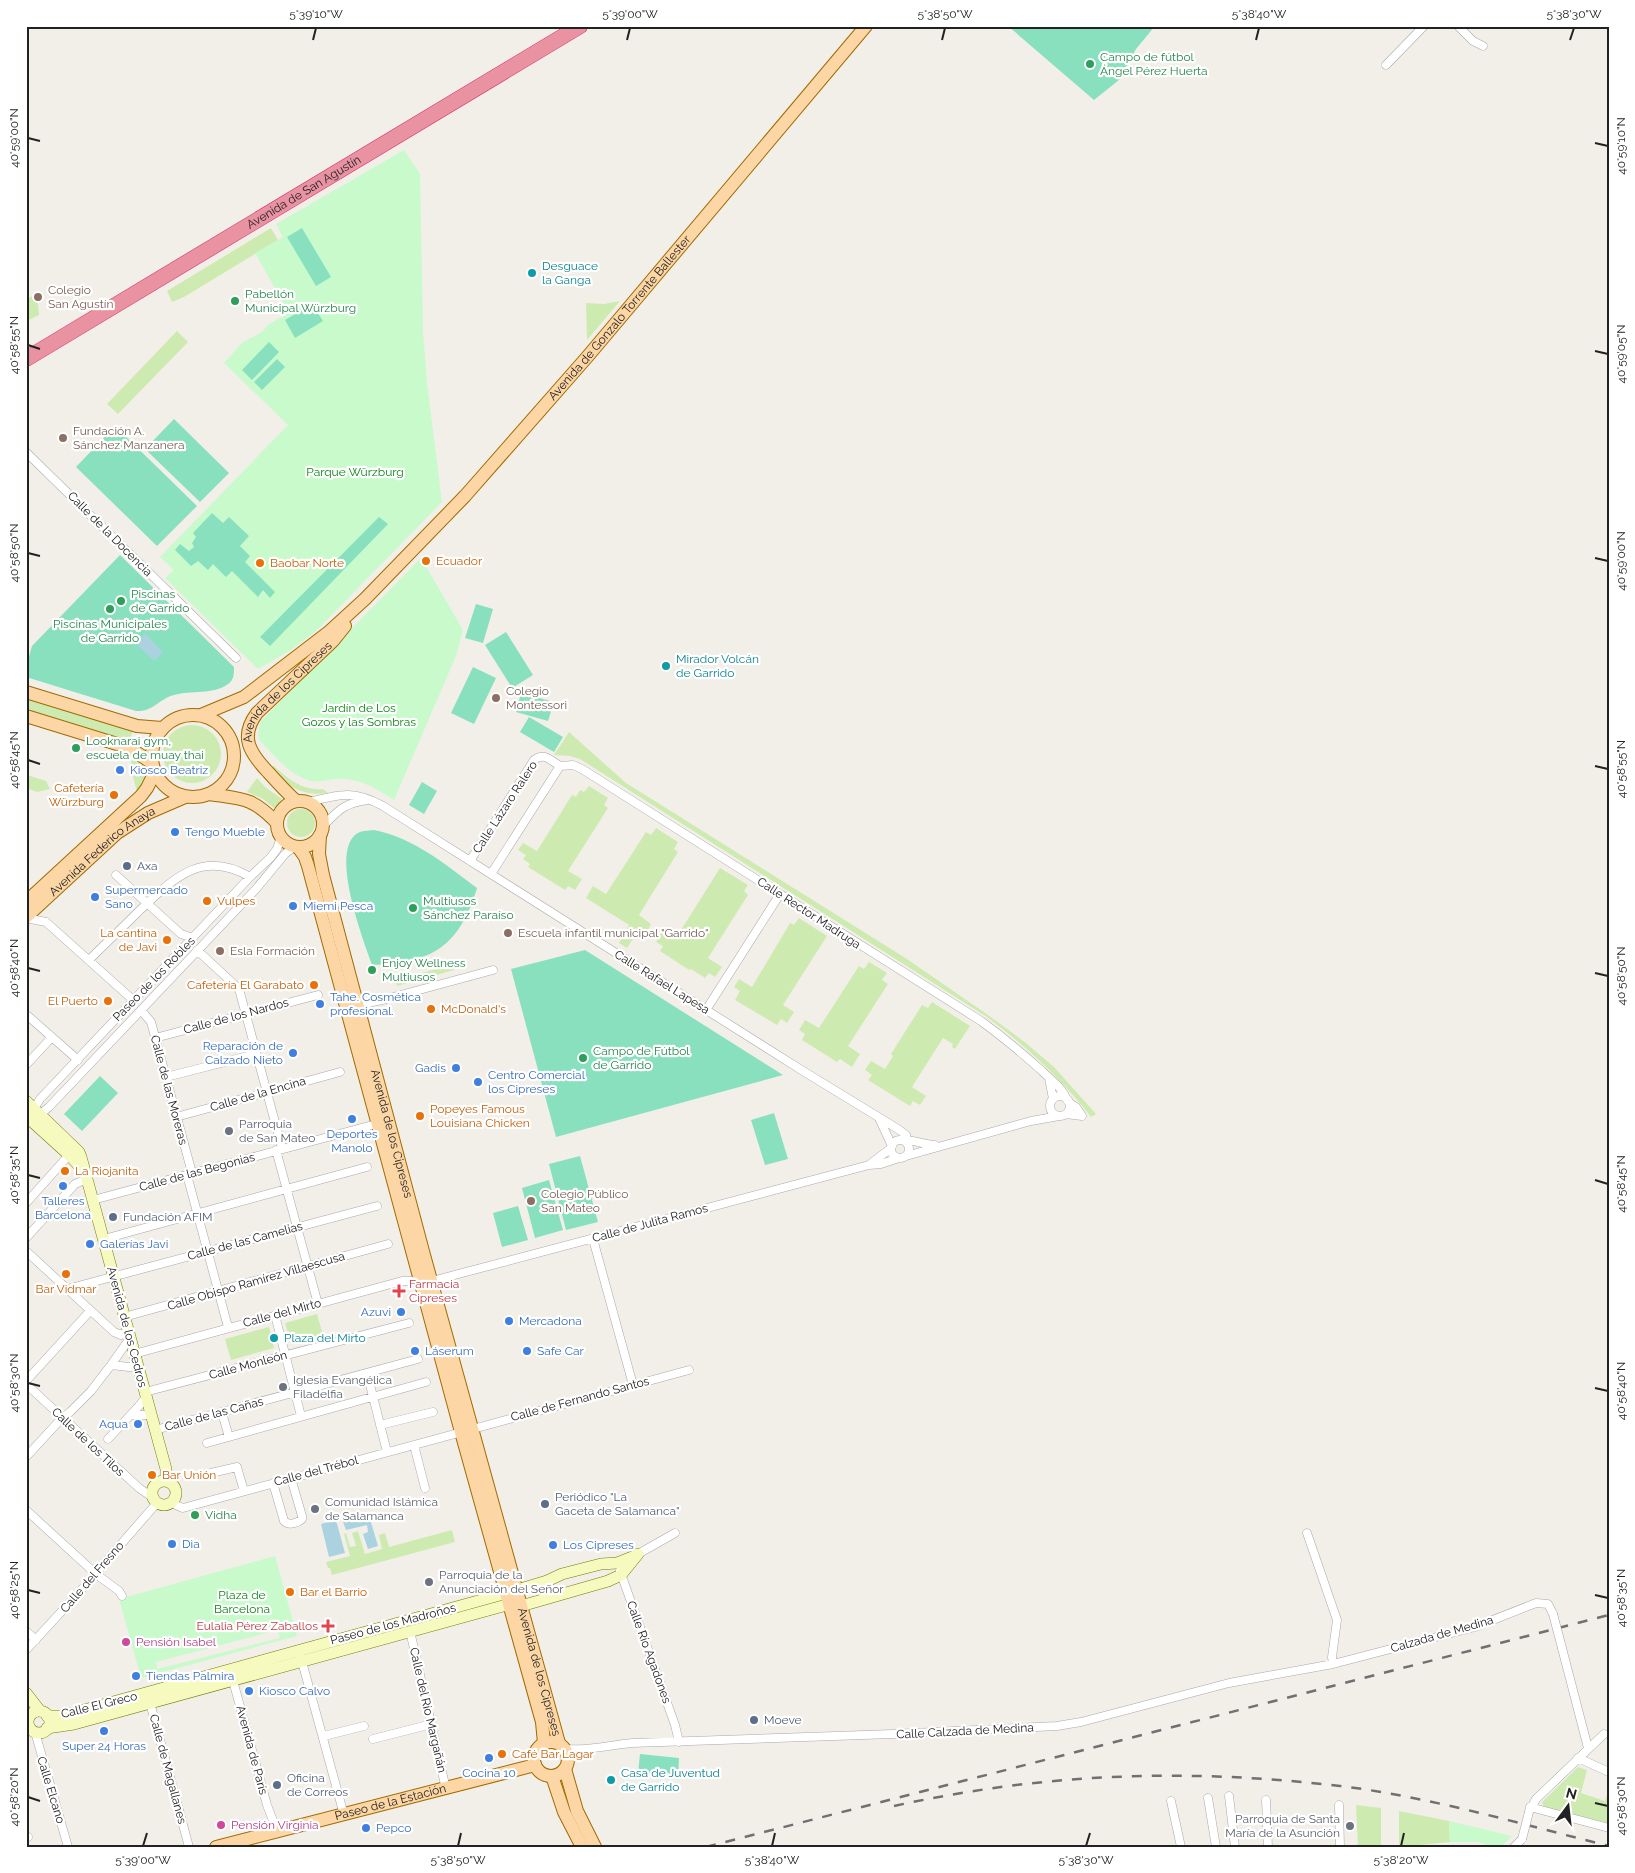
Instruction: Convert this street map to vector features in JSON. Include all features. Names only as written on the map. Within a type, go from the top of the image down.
[{"type":"highway","name":"Avenida de San Agustín","points":[[26,359],[580,26]]},
{"type":"main road","name":"Avenida de Gonzalo Torrente Ballester","points":[[201,715],[244,697],[265,683],[330,631],[365,599],[492,468],[866,26]]},
{"type":"main road","name":"Avenida de Gonzalo Torrente Ballester","points":[[234,748],[249,715],[348,622],[365,599]]},
{"type":"main road","name":"Avenida de los Cipreses","points":[[296,801],[253,756],[250,749],[248,730],[251,721],[257,713],[333,641],[348,622]]},
{"type":"main road","points":[[26,692],[137,726],[162,728]]},
{"type":"main road","points":[[153,767],[152,750],[155,739],[162,728],[170,721],[190,714],[201,715],[214,720],[224,728],[234,748],[234,759],[229,776],[224,784],[209,794]]},
{"type":"main road","points":[[26,716],[130,748],[153,767],[167,788],[176,794],[193,797],[209,794],[252,801],[264,810],[277,824]]},
{"type":"main road","name":"Avenida de los Cipreses","points":[[234,748],[271,782],[281,787]]},
{"type":"main road","name":"Avenida Federico Anaya","points":[[26,902],[141,796],[147,788],[153,767]]},
{"type":"main road","name":"Avenida Federico Anaya","points":[[26,918],[118,833],[148,813],[185,796]]},
{"type":"main road","points":[[296,801],[310,802],[322,816],[322,831],[311,844],[297,847],[287,843],[281,837],[277,824],[278,816],[288,804],[296,801]]},
{"type":"main road","name":"Avenida de los Cipreses","points":[[322,831],[320,863],[352,1005],[466,1430],[514,1598],[565,1755],[577,1811],[595,1847]]},
{"type":"main road","name":"Avenida de los Cipreses","points":[[297,847],[307,862],[352,1005]]},
{"type":"main road","name":"Avenida de los Cedros","points":[[30,1114],[85,1171]]},
{"type":"main road","name":"Avenida de los Cedros","points":[[30,1114],[79,1152],[166,1470],[167,1481]]},
{"type":"main road","points":[[162,1481],[167,1481],[174,1486],[176,1497],[173,1503],[165,1506],[155,1500],[153,1489],[155,1485],[162,1481]]},
{"type":"main road","name":"Paseo de los Madroños","points":[[292,1653],[514,1598],[608,1581],[622,1575],[638,1554]]},
{"type":"main road","name":"Paseo de los Madroños","points":[[302,1661],[410,1631],[514,1598],[601,1564],[617,1562],[638,1554]]},
{"type":"main road","name":"Avenida de los Cipreses","points":[[514,1598],[542,1722],[544,1743]]},
{"type":"main road","points":[[150,1698],[224,1672],[292,1653]]},
{"type":"main road","points":[[150,1698],[234,1680],[302,1661]]},
{"type":"main road","points":[[26,1693],[36,1714],[49,1724],[47,1728]]},
{"type":"main road","name":"Calle El Greco","points":[[36,1714],[61,1716],[150,1698]]},
{"type":"main road","name":"Calle El Greco","points":[[31,1730],[42,1732],[47,1728],[74,1724],[150,1698]]},
{"type":"main road","points":[[31,1730],[28,1722],[36,1714]]},
{"type":"main road","points":[[554,1742],[565,1755],[556,1775],[552,1776],[542,1773],[535,1765],[535,1752],[544,1743],[554,1742]]},
{"type":"main road","name":"Paseo de la Estación","points":[[216,1847],[535,1765]]},
{"type":"main road","points":[[552,1776],[564,1812],[582,1847]]},
{"type":"street","points":[[1386,65],[1424,26]]},
{"type":"street","points":[[1458,26],[1473,41],[1483,46]]},
{"type":"street","name":"Calle de la Docencia","points":[[26,452],[236,658]]},
{"type":"street","name":"Calle Lázaro Ralero","points":[[470,861],[534,760],[545,756],[560,766],[491,874]]},
{"type":"street","name":"Calle Rector Madruga","points":[[560,766],[573,765],[582,769],[981,1022],[1020,1051],[1064,1091],[1068,1102],[1076,1107],[1082,1116],[1062,1115]]},
{"type":"street","name":"Calle Rafael Lapesa","points":[[310,802],[342,794],[358,795],[383,806],[898,1129],[906,1135],[906,1142]]},
{"type":"street","points":[[322,831],[341,807],[369,799]]},
{"type":"street","name":"Paseo de los Robles","points":[[30,1114],[133,1000],[274,854],[281,837]]},
{"type":"street","name":"Paseo de los Robles","points":[[30,1114],[141,1010],[256,888],[285,854],[297,847]]},
{"type":"street","points":[[89,960],[176,877],[202,866],[212,865],[230,868],[250,877]]},
{"type":"street","points":[[116,875],[181,934],[193,938]]},
{"type":"street","points":[[706,1010],[780,894]]},
{"type":"street","points":[[43,901],[42,908],[46,922]]},
{"type":"street","points":[[26,918],[46,922],[133,1000]]},
{"type":"street","points":[[197,950],[239,989],[267,1092],[287,1188],[318,1304]]},
{"type":"street","points":[[352,1005],[493,970]]},
{"type":"street","name":"Calle de los Nardos","points":[[155,1038],[318,995]]},
{"type":"street","name":"Calle de las Moreras","points":[[141,1010],[149,1018],[166,1077],[197,1213],[228,1327]]},
{"type":"street","points":[[27,1017],[78,1060]]},
{"type":"street","points":[[26,1064],[52,1037]]},
{"type":"street","points":[[166,1077],[256,1054]]},
{"type":"street","name":"Calle de la Encina","points":[[176,1117],[340,1072]]},
{"type":"street","points":[[1049,1078],[1053,1099],[1051,1110],[1062,1115],[1069,1110],[1068,1102],[1061,1097],[1053,1099]]},
{"type":"street","name":"Calle de Julita Ramos","points":[[1040,1119],[1051,1110]]},
{"type":"street","name":"Calle de Julita Ramos","points":[[426,1281],[593,1239],[869,1165],[881,1164],[942,1145],[1062,1115]]},
{"type":"street","points":[[879,1118],[892,1152],[902,1157],[909,1152],[906,1142],[895,1142],[891,1147]]},
{"type":"street","name":"Calle de las Begonias","points":[[93,1200],[383,1121]]},
{"type":"street","name":"Calle de Julita Ramos","points":[[906,1142],[913,1140],[927,1145],[942,1145]]},
{"type":"street","name":"Calle de Julita Ramos","points":[[869,1165],[891,1147]]},
{"type":"street","points":[[26,1203],[69,1155]]},
{"type":"street","points":[[104,1239],[367,1167]]},
{"type":"street","points":[[26,1238],[85,1171]]},
{"type":"street","name":"Calle de las Camelias","points":[[67,1289],[377,1206]]},
{"type":"street","points":[[593,1239],[633,1385]]},
{"type":"street","name":"Calle Obispo Ramírez Villaescusa","points":[[124,1317],[388,1244]]},
{"type":"street","points":[[27,1253],[117,1334],[129,1334]]},
{"type":"street","name":"Calle del Mirto","points":[[134,1354],[402,1281],[426,1281]]},
{"type":"street","points":[[26,1383],[90,1311]]},
{"type":"street","points":[[275,1315],[300,1416]]},
{"type":"street","name":"Calle Monleón","points":[[145,1394],[409,1323]]},
{"type":"street","points":[[26,1457],[62,1418],[73,1410],[111,1365],[129,1334]]},
{"type":"street","name":"Calle de las Cañas","points":[[155,1430],[418,1358]]},
{"type":"street","points":[[111,1365],[138,1368]]},
{"type":"street","name":"Calle de Fernando Santos","points":[[466,1430],[689,1370]]},
{"type":"street","points":[[367,1373],[387,1452]]},
{"type":"street","points":[[207,1443],[426,1382]]},
{"type":"street","name":"Calle de los Tilos","points":[[26,1383],[139,1488],[155,1500]]},
{"type":"street","points":[[108,1439],[131,1414],[145,1394]]},
{"type":"street","points":[[380,1424],[433,1412]]},
{"type":"street","points":[[222,1413],[229,1437]]},
{"type":"street","points":[[131,1414],[151,1415]]},
{"type":"street","name":"Calle del Trébol","points":[[173,1503],[183,1508],[466,1430]]},
{"type":"street","points":[[414,1444],[426,1488]]},
{"type":"street","points":[[211,1473],[238,1467],[244,1491]]},
{"type":"street","points":[[273,1483],[284,1521],[286,1524],[294,1523],[300,1521],[302,1516],[291,1478]]},
{"type":"street","name":"Calle del Fresno","points":[[26,1650],[96,1574],[100,1566],[155,1500]]},
{"type":"street","points":[[173,1503],[180,1512]]},
{"type":"street","points":[[26,1510],[96,1574],[108,1581],[122,1596]]},
{"type":"street","name":"Paseo de los Madroños","points":[[638,1554],[674,1533]]},
{"type":"street","points":[[1307,1533],[1337,1620],[1332,1657],[1334,1664]]},
{"type":"street","name":"Calle Río Agadones","points":[[617,1562],[675,1725],[679,1742]]},
{"type":"street","name":"Calzada de Medina","points":[[1334,1664],[1475,1627],[1536,1603],[1548,1604],[1554,1614],[1588,1748]]},
{"type":"street","points":[[26,1631],[36,1640]]},
{"type":"street","name":"Calle del Río Margañán","points":[[410,1631],[446,1789]]},
{"type":"street","points":[[292,1653],[299,1655],[302,1661],[344,1815]]},
{"type":"street","name":"Calle Calzada de Medina","points":[[565,1755],[611,1745],[1057,1726],[1081,1722],[1229,1683],[1334,1664]]},
{"type":"street","points":[[224,1672],[234,1680]]},
{"type":"street","name":"Avenida de París","points":[[234,1680],[267,1805],[277,1831]]},
{"type":"street","name":"Calle de Magallanes","points":[[150,1698],[189,1847]]},
{"type":"street","points":[[373,1739],[432,1724]]},
{"type":"street","points":[[324,1736],[364,1726]]},
{"type":"street","name":"Calle Elcano","points":[[31,1730],[68,1847]]},
{"type":"street","points":[[1514,1847],[1522,1839],[1529,1810],[1536,1799],[1604,1734]]},
{"type":"street","points":[[1578,1758],[1609,1772]]},
{"type":"street","points":[[1229,1796],[1235,1847]]},
{"type":"street","points":[[1208,1798],[1216,1847]]},
{"type":"street","points":[[1266,1800],[1268,1847]]},
{"type":"street","points":[[1171,1801],[1181,1847]]},
{"type":"street","points":[[1339,1805],[1340,1847]]},
{"type":"street","points":[[1529,1810],[1609,1828]]},
{"type":"green space","name":"Campo de fútbol Ángel Pérez Huerta","points":[[1008,26],[1155,26],[1136,49],[1119,80],[1094,100]]},
{"type":"green space","name":"Parque Würzburg","points":[[404,150],[420,174],[423,331],[427,384],[442,502],[316,631],[291,650],[258,669],[165,578],[174,570],[160,557],[288,425],[224,363],[243,342],[262,332],[269,324],[289,313],[255,253],[283,237],[276,224]]},
{"type":"green space","points":[[271,228],[278,240],[184,297],[172,302],[167,291]]},
{"type":"green space","points":[[302,228],[331,277],[316,286],[287,237]]},
{"type":"green space","points":[[37,293],[39,315],[27,321],[26,300]]},
{"type":"green space","points":[[620,301],[587,340],[586,303],[604,304]]},
{"type":"green space","points":[[312,304],[323,321],[295,338],[285,320]]},
{"type":"green space","points":[[177,331],[188,342],[118,414],[107,404]]},
{"type":"green space","points":[[269,342],[279,352],[252,380],[242,370]]},
{"type":"green space","points":[[277,359],[285,367],[262,390],[254,382]]},
{"type":"green space","points":[[174,419],[229,473],[200,502],[145,449]]},
{"type":"green space","points":[[115,426],[197,506],[157,546],[76,467]]},
{"type":"green space","points":[[212,513],[223,523],[229,517],[249,536],[240,546],[250,556],[245,562],[275,592],[270,598],[263,590],[258,597],[232,571],[226,577],[213,564],[208,570],[198,561],[191,566],[175,550],[180,544],[189,551],[194,547],[192,543],[196,537],[193,533]]},
{"type":"green space","points":[[379,517],[388,524],[270,646],[260,637]]},
{"type":"green space","name":"Piscinas de Garrido","points":[[120,555],[234,667],[233,677],[230,682],[216,690],[174,695],[152,707],[136,711],[26,677],[26,667],[32,646]]},
{"type":"green space","name":"Jardín de Los Gozos y las Sombras","points":[[421,558],[463,630],[456,656],[394,800],[360,782],[345,779],[311,781],[289,770],[260,741],[258,736],[260,722]]},
{"type":"green space","points":[[476,604],[493,609],[483,643],[465,638]]},
{"type":"green space","points":[[506,632],[533,675],[512,688],[485,645]]},
{"type":"green space","points":[[473,667],[496,678],[474,724],[451,713]]},
{"type":"green space","points":[[521,693],[554,702],[548,721],[516,712]]},
{"type":"green space","points":[[26,697],[133,730],[129,742],[26,710]]},
{"type":"green space","points":[[529,717],[563,737],[554,752],[520,732]]},
{"type":"green space","points":[[192,725],[203,727],[216,738],[221,754],[219,765],[208,778],[192,783],[181,781],[168,770],[163,754],[165,743],[176,730]]},
{"type":"green space","points":[[569,732],[626,783],[907,959],[988,1015],[1026,1043],[1055,1068],[1096,1114],[1091,1117],[1068,1089],[1043,1064],[987,1017],[580,759],[554,755]]},
{"type":"green space","points":[[134,755],[142,764],[145,773],[141,787],[137,792],[130,765]]},
{"type":"green space","points":[[274,766],[302,786],[323,789],[328,793],[310,793],[295,788],[268,767]]},
{"type":"green space","points":[[27,775],[46,781],[50,789],[37,792],[26,788]]},
{"type":"green space","points":[[257,778],[265,787],[282,799],[274,808],[263,799],[247,792]]},
{"type":"green space","points":[[422,782],[437,791],[424,814],[409,805]]},
{"type":"green space","points":[[589,786],[608,798],[604,805],[608,808],[568,871],[582,879],[575,890],[568,886],[565,890],[528,867],[530,864],[523,859],[526,855],[518,850],[523,843],[537,851],[572,795],[576,797],[580,790],[584,792]]},
{"type":"green space","points":[[301,809],[311,813],[315,823],[311,833],[301,837],[291,833],[287,823],[291,813]]},
{"type":"green space","points":[[656,828],[678,842],[674,849],[678,852],[639,915],[651,924],[645,935],[638,931],[627,948],[619,943],[629,925],[586,898],[593,886],[606,894],[646,832],[651,835]]},
{"type":"green space","name":"Multiusos Sánchez Paraíso","points":[[374,830],[389,834],[416,846],[441,861],[477,888],[470,908],[452,938],[440,948],[427,955],[393,964],[372,965],[351,898],[346,861],[348,846],[355,835],[362,831]]},
{"type":"green space","points":[[720,868],[748,885],[744,891],[748,895],[708,958],[722,967],[715,977],[709,973],[705,978],[660,951],[663,946],[656,942],[663,930],[676,938]]},
{"type":"green space","points":[[799,918],[827,936],[783,1005],[794,1012],[787,1023],[781,1019],[777,1025],[735,1000],[740,991],[734,987],[739,979],[752,987],[790,923],[794,925]]},
{"type":"green space","points":[[585,950],[783,1075],[556,1137],[511,969]]},
{"type":"green space","points":[[869,962],[887,973],[882,980],[888,984],[848,1046],[860,1054],[852,1067],[840,1059],[837,1062],[802,1040],[805,1034],[799,1030],[805,1020],[819,1028],[859,966],[864,969]]},
{"type":"green space","points":[[452,965],[454,970],[397,986],[395,980]]},
{"type":"green space","points":[[932,1002],[970,1026],[955,1049],[952,1047],[953,1044],[943,1038],[912,1087],[926,1096],[920,1105],[913,1101],[910,1106],[868,1080],[872,1075],[865,1070],[871,1061],[885,1069],[893,1056],[891,1054],[922,1005],[928,1008]]},
{"type":"green space","points":[[100,1076],[118,1093],[82,1131],[64,1114]]},
{"type":"green space","points":[[774,1113],[788,1159],[765,1165],[751,1120]]},
{"type":"green space","points":[[580,1156],[598,1222],[566,1230],[549,1164]]},
{"type":"green space","points":[[549,1180],[563,1230],[535,1238],[522,1188]]},
{"type":"green space","points":[[518,1206],[528,1240],[502,1247],[493,1213]]},
{"type":"green space","points":[[317,1314],[323,1335],[291,1343],[285,1323]]},
{"type":"green space","points":[[269,1327],[274,1348],[231,1360],[225,1339]]},
{"type":"green space","points":[[452,1530],[455,1542],[332,1575],[326,1562],[350,1556],[344,1534],[346,1533],[350,1547],[356,1546],[352,1533],[358,1531],[365,1554],[382,1549],[379,1535],[385,1533],[389,1547]]},
{"type":"green space","name":"Plaza de Barcelona","points":[[275,1556],[297,1636],[141,1678],[119,1599]],"holes":[[[278,1631],[280,1638],[157,1669],[156,1662]]]},
{"type":"green space","points":[[640,1754],[679,1758],[678,1777],[638,1773]]},
{"type":"green space","points":[[1578,1767],[1587,1770],[1581,1793],[1605,1801],[1609,1789],[1609,1823],[1544,1808],[1542,1802]]},
{"type":"green space","points":[[1356,1805],[1381,1808],[1381,1847],[1358,1847]]},
{"type":"green space","points":[[1399,1811],[1449,1821],[1450,1842],[1399,1847]]},
{"type":"green space","points":[[1449,1821],[1512,1836],[1501,1847],[1492,1847],[1479,1842],[1450,1842]]},
{"type":"water","name":"Piscinas Municipales de Garrido","points":[[145,633],[163,652],[154,661],[135,643]]},
{"type":"water","points":[[368,1512],[378,1546],[368,1549],[363,1534],[368,1532],[367,1525],[346,1530],[342,1519]]},
{"type":"water","points":[[336,1520],[345,1553],[329,1557],[321,1524]]},
{"type":"railway","points":[[706,1847],[1609,1615]]},
{"type":"railway","points":[[894,1806],[1005,1786],[1061,1780],[1171,1776],[1283,1780],[1340,1786],[1408,1797],[1609,1846]]},
{"type":"place","name":"Campo de fútbol Ángel Pérez Huerta","points":[[1090,64]]},
{"type":"place","name":"Desguace la Ganga","points":[[532,273]]},
{"type":"place","name":"Colegio San Agustín","points":[[38,297]]},
{"type":"place","name":"Pabellón Municipal Würzburg","points":[[235,301]]},
{"type":"place","name":"Fundación A. Sánchez Manzanera","points":[[63,438]]},
{"type":"place","name":"Ecuador","points":[[426,561]]},
{"type":"place","name":"Baobar Norte","points":[[260,563]]},
{"type":"place","name":"Piscinas de Garrido","points":[[121,601]]},
{"type":"place","name":"Piscinas Municipales de Garrido","points":[[110,609]]},
{"type":"place","name":"Mirador Volcán de Garrido","points":[[666,666]]},
{"type":"place","name":"Colegio Montessori","points":[[496,698]]},
{"type":"place","name":"Looknarai gym, escuela de muay thai","points":[[76,748]]},
{"type":"place","name":"Kiosco Beatriz","points":[[120,770]]},
{"type":"place","name":"Cafetería Würzburg","points":[[114,795]]},
{"type":"place","name":"Tengo Mueble","points":[[175,832]]},
{"type":"place","name":"Axa","points":[[127,866]]},
{"type":"place","name":"Supermercado Sano","points":[[95,897]]},
{"type":"place","name":"Vulpes","points":[[207,901]]},
{"type":"place","name":"Miemi Pesca","points":[[293,906]]},
{"type":"place","name":"Multiusos Sánchez Paraíso","points":[[413,908]]},
{"type":"place","name":"Escuela infantil municipal \"Garrido\"","points":[[508,933]]},
{"type":"place","name":"La cantina de Javi","points":[[167,940]]},
{"type":"place","name":"Esla Formación","points":[[220,951]]},
{"type":"place","name":"Enjoy Wellness Multiusos","points":[[372,970]]},
{"type":"place","name":"Cafetería El Garabato","points":[[314,985]]},
{"type":"place","name":"El Puerto","points":[[108,1001]]},
{"type":"place","name":"Tahe. Cosmética profesional.","points":[[320,1004]]},
{"type":"place","name":"McDonald's","points":[[431,1009]]},
{"type":"place","name":"Reparación de Calzado Nieto","points":[[293,1053]]},
{"type":"place","name":"Campo de Fútbol de Garrido","points":[[583,1058]]},
{"type":"place","name":"Gadis","points":[[456,1068]]},
{"type":"place","name":"Centro Comercial los Cipreses","points":[[478,1082]]},
{"type":"place","name":"Popeyes Famous Louisiana Chicken","points":[[420,1116]]},
{"type":"place","name":"Deportes Manolo","points":[[352,1119]]},
{"type":"place","name":"Parroquia de San Mateo","points":[[229,1131]]},
{"type":"place","name":"La Riojanita","points":[[65,1171]]},
{"type":"place","name":"Talleres Barcelona","points":[[63,1186]]},
{"type":"place","name":"Colegio Público San Mateo","points":[[531,1201]]},
{"type":"place","name":"Fundación AFIM","points":[[113,1217]]},
{"type":"place","name":"Galerías Javi","points":[[90,1244]]},
{"type":"place","name":"Bar Vidmar","points":[[66,1274]]},
{"type":"place","name":"Farmacia Cipreses","points":[[399,1291]]},
{"type":"place","name":"Azuvi","points":[[401,1312]]},
{"type":"place","name":"Mercadona","points":[[509,1321]]},
{"type":"place","name":"Plaza del Mirto","points":[[274,1338]]},
{"type":"place","name":"Láserum","points":[[415,1351]]},
{"type":"place","name":"Safe Car","points":[[527,1351]]},
{"type":"place","name":"Iglesia Evangélica Filadelfia","points":[[283,1387]]},
{"type":"place","name":"Aqua","points":[[138,1424]]},
{"type":"place","name":"Bar Unión","points":[[152,1475]]},
{"type":"place","name":"Periódico \"La Gaceta de Salamanca\"","points":[[545,1504]]},
{"type":"place","name":"Comunidad Islámica de Salamanca","points":[[315,1509]]},
{"type":"place","name":"Vidha","points":[[195,1515]]},
{"type":"place","name":"Dia","points":[[172,1544]]},
{"type":"place","name":"Los Cipreses","points":[[553,1545]]},
{"type":"place","name":"Parroquia de la Anunciación del Señor","points":[[429,1582]]},
{"type":"place","name":"Bar el Barrio","points":[[290,1592]]},
{"type":"place","name":"Eulalia Pérez Zaballos","points":[[328,1626]]},
{"type":"place","name":"Pensión Isabel","points":[[126,1642]]},
{"type":"place","name":"Tiendas Palmira","points":[[136,1676]]},
{"type":"place","name":"Kiosco Calvo","points":[[249,1691]]},
{"type":"place","name":"Moeve","points":[[754,1720]]},
{"type":"place","name":"Super 24 Horas","points":[[104,1731]]},
{"type":"place","name":"Café Bar Lagar","points":[[502,1754]]},
{"type":"place","name":"Cocina 10","points":[[489,1758]]},
{"type":"place","name":"Casa de Juventud de Garrido","points":[[611,1780]]},
{"type":"place","name":"Oficina de Correos","points":[[277,1785]]},
{"type":"place","name":"Pensión Virginia","points":[[221,1825]]},
{"type":"place","name":"Parroquia de Santa María de la Asunción","points":[[1350,1826]]},
{"type":"place","name":"Pepco","points":[[366,1828]]}]
